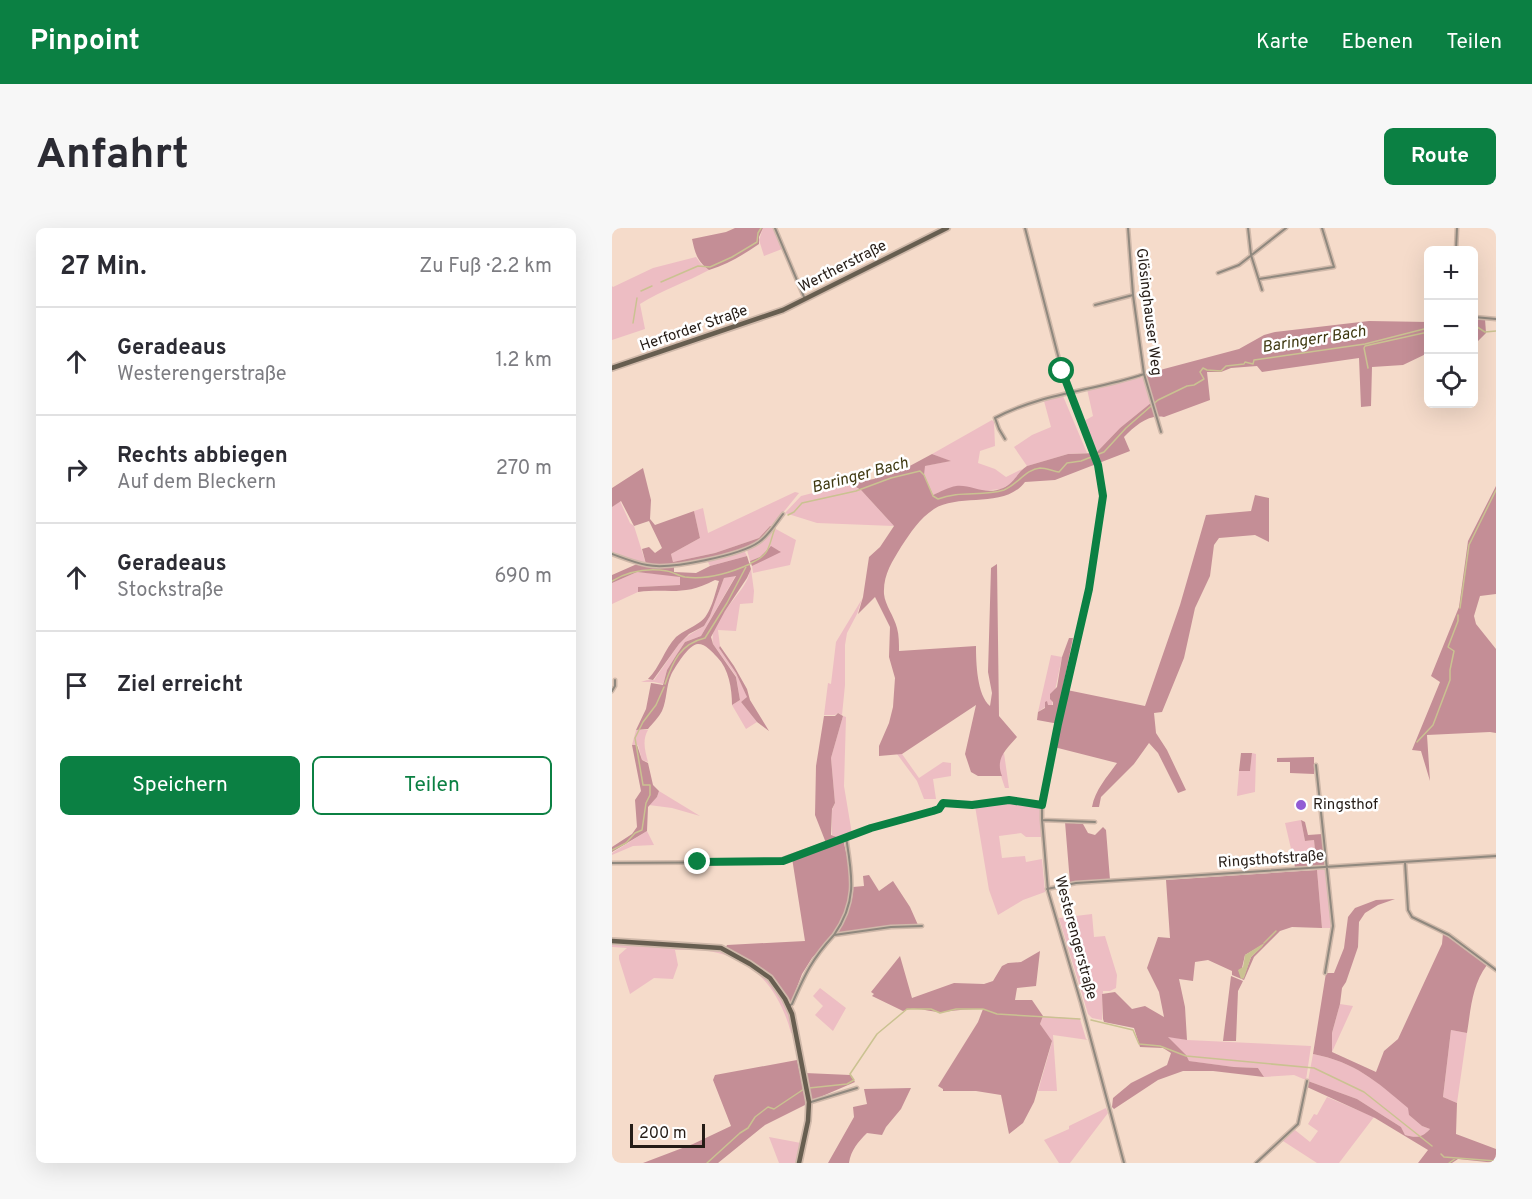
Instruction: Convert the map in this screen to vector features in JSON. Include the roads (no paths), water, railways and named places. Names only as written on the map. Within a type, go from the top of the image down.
[{"type":"main road","name":"Wertherstraße","points":[[783,310],[947,228]]},
{"type":"main road","name":"Herforder Straße","points":[[612,368],[783,310]]},
{"type":"main road","points":[[612,941],[721,948],[761,970],[776,985],[789,1006],[809,1102],[800,1163]]},
{"type":"street","points":[[775,228],[806,300]]},
{"type":"street","name":"Westerengerstraße","points":[[1025,228],[1068,392],[1095,456],[1101,477],[1103,496],[1089,589],[1058,724],[1042,805],[1042,820],[1047,889],[1081,1003],[1124,1163]]},
{"type":"street","name":"Glösinghauser Weg","points":[[1128,228],[1133,295],[1144,374],[1161,432]]},
{"type":"street","points":[[1248,228],[1251,255],[1262,290]]},
{"type":"street","points":[[1218,273],[1239,265],[1286,228]]},
{"type":"street","points":[[1259,279],[1334,267],[1322,228]]},
{"type":"street","points":[[1456,246],[1457,228]]},
{"type":"street","points":[[1095,305],[1133,295]]},
{"type":"street","points":[[1478,317],[1496,319]]},
{"type":"street","points":[[1005,439],[995,418],[1042,399],[1144,374]]},
{"type":"street","points":[[612,554],[648,566],[675,566],[699,562],[759,542],[783,514]]},
{"type":"street","points":[[612,691],[615,680]]},
{"type":"street","points":[[1316,765],[1333,926],[1325,973]]},
{"type":"street","points":[[612,863],[774,862],[871,828],[939,809],[943,803],[972,805],[1009,800],[1042,805]]},
{"type":"street","points":[[1042,820],[1095,822]]},
{"type":"street","points":[[789,1006],[813,960],[841,924],[851,899],[853,878],[846,837]]},
{"type":"street","name":"Ringsthofstraße","points":[[1047,889],[1076,883],[1496,856]]},
{"type":"street","points":[[1405,862],[1408,910],[1412,917],[1449,935],[1494,969]]},
{"type":"street","points":[[834,935],[891,927],[922,926]]},
{"type":"street","points":[[1256,1163],[1298,1124],[1307,1081]]},
{"type":"street","points":[[809,1102],[857,1089]]},
{"type":"waterway","points":[[661,282],[698,266],[710,267],[732,257],[757,242],[761,228]]},
{"type":"waterway","points":[[641,291],[652,286]]},
{"type":"waterway","points":[[633,323],[637,298]]},
{"type":"waterway","points":[[1478,328],[1485,332],[1496,331]]},
{"type":"waterway","points":[[788,515],[802,503],[856,491],[891,478],[920,471],[933,496],[938,499],[946,496],[1004,490],[1035,469],[1042,468],[1059,472],[1067,463],[1081,461],[1104,452],[1126,428],[1158,400],[1204,379],[1200,372],[1203,368],[1221,371],[1226,366],[1245,362],[1253,364],[1254,360],[1365,344],[1424,329]]},
{"type":"waterway","name":"Baringerr Bach","points":[[1368,368],[1365,346],[1424,333]]},
{"type":"waterway","points":[[1460,608],[1469,545],[1496,490]]},
{"type":"waterway","name":"Baringer Bach","points":[[751,563],[766,553],[775,528]]},
{"type":"waterway","name":"Baringer Bach","points":[[612,581],[639,571],[653,570],[693,578],[710,577],[750,564]]},
{"type":"waterway","points":[[665,684],[671,668],[683,649],[705,638],[747,565]]},
{"type":"waterway","points":[[1417,742],[1433,725],[1450,680],[1454,651],[1448,647],[1458,615]]},
{"type":"waterway","points":[[612,850],[626,843],[635,833],[642,830],[650,785],[643,785],[635,738],[643,722],[656,705],[664,687]]},
{"type":"waterway","points":[[1264,943],[1276,931]]},
{"type":"waterway","points":[[809,1088],[847,1084],[854,1080],[850,1074],[877,1034],[907,1009],[931,1009],[940,1013],[956,1009],[983,1009],[997,1014],[1080,1019]]},
{"type":"waterway","points":[[1091,1020],[1133,1030],[1139,1044],[1160,1046],[1186,1056],[1314,1068],[1364,1092],[1432,1146]]},
{"type":"waterway","points":[[707,1163],[748,1128],[755,1117],[768,1107],[774,1109],[804,1089]]},
{"type":"waterway","points":[[1441,1154],[1444,1157],[1496,1161]]},
{"type":"waterway","points":[[1449,1163],[1456,1158]]},
{"type":"place","name":"Ringsthof","points":[[1301,805]]}]
